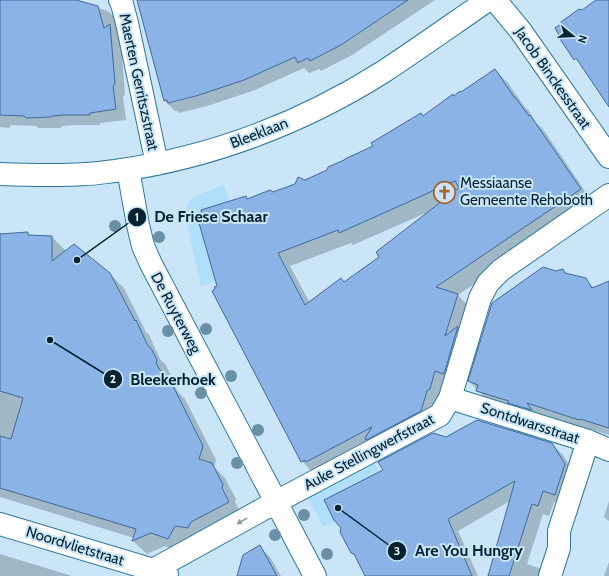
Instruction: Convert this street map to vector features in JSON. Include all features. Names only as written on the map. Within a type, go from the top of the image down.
[{"type":"street","name":"Maerten Gerritszstraat","points":[[120,0],[157,164]]},
{"type":"street","name":"Bleeklaan","points":[[0,174],[53,176],[128,169],[157,164],[225,147],[294,119],[334,100],[382,72],[488,0]]},
{"type":"street","name":"Jacob Binckesstraat","points":[[495,0],[520,30],[609,157]]},
{"type":"street","name":"De Ruyterweg","points":[[128,169],[143,246],[151,264],[315,576]]},
{"type":"street","name":"Auke Stellingwerfstraat","points":[[153,570],[276,502],[440,415],[450,398],[480,298],[488,283],[501,270],[609,195]]},
{"type":"street","name":"Sontdwarsstraat","points":[[450,398],[588,441],[609,450]]},
{"type":"street","points":[[550,576],[559,548],[559,531],[588,441]]},
{"type":"street","name":"Noordvlietstraat","points":[[0,524],[173,576]]},
{"type":"shaded area","points":[[224,185],[249,264],[201,287],[185,211],[192,198]]},
{"type":"shaded area","points":[[374,462],[391,492],[323,527],[307,497]]},
{"type":"building","points":[[0,0],[76,0],[98,6],[104,28],[110,24],[115,84],[113,86],[116,109],[90,113],[90,115],[64,115],[26,118],[24,116],[0,115]]},
{"type":"building","points":[[137,0],[408,0],[341,45],[310,61],[308,58],[298,63],[295,57],[244,80],[196,96],[168,103],[167,100],[164,101]]},
{"type":"building","points":[[596,0],[609,0],[609,107],[576,58],[574,60],[558,36],[559,35],[555,28],[579,9],[582,10]]},
{"type":"building","points":[[495,69],[514,97],[529,116],[530,115],[581,189],[436,287],[458,294],[445,336],[458,326],[444,374],[435,371],[430,389],[427,391],[421,411],[366,440],[365,438],[372,427],[306,462],[305,460],[301,462],[212,291],[215,289],[214,287],[217,286],[197,216],[202,215],[201,210],[246,196],[247,199],[270,190],[273,192],[295,184],[298,177],[305,180],[327,170],[328,167],[373,146],[371,143],[421,113],[423,116],[453,94],[454,96],[460,91],[461,92]],"holes":[[[455,181],[459,188],[376,252],[379,257],[344,282],[341,278],[305,305],[278,253],[338,230],[339,233]]]},
{"type":"building","points":[[28,232],[28,235],[52,236],[52,261],[74,244],[110,273],[135,321],[136,320],[147,344],[152,350],[157,360],[156,363],[169,385],[172,384],[203,446],[199,459],[212,463],[223,485],[222,488],[229,502],[191,522],[188,528],[175,526],[168,539],[151,533],[132,541],[136,529],[0,488],[0,436],[11,439],[23,398],[0,391],[0,234]]},
{"type":"building","points":[[543,267],[556,271],[563,269],[565,273],[586,278],[592,288],[609,281],[609,428],[527,403],[532,410],[507,403],[509,401],[476,391],[478,385],[468,381],[492,303]]},
{"type":"building","points":[[477,420],[552,443],[565,464],[555,495],[543,491],[538,506],[532,504],[509,576],[488,576],[515,481],[448,519],[472,576],[365,576],[354,554],[351,553],[340,532],[341,528],[334,520],[324,500],[383,470],[378,462],[433,433],[446,437]]},
{"type":"building","points":[[260,545],[277,576],[237,576],[243,555]]},
{"type":"place","name":"Messiaanse Gemeente Rehoboth","points":[[444,192]]},
{"type":"place","name":"De Friese Schaar","points":[[77,260]]},
{"type":"place","name":"Bleekerhoek","points":[[50,340]]},
{"type":"place","name":"Are You Hungry","points":[[338,508]]}]
